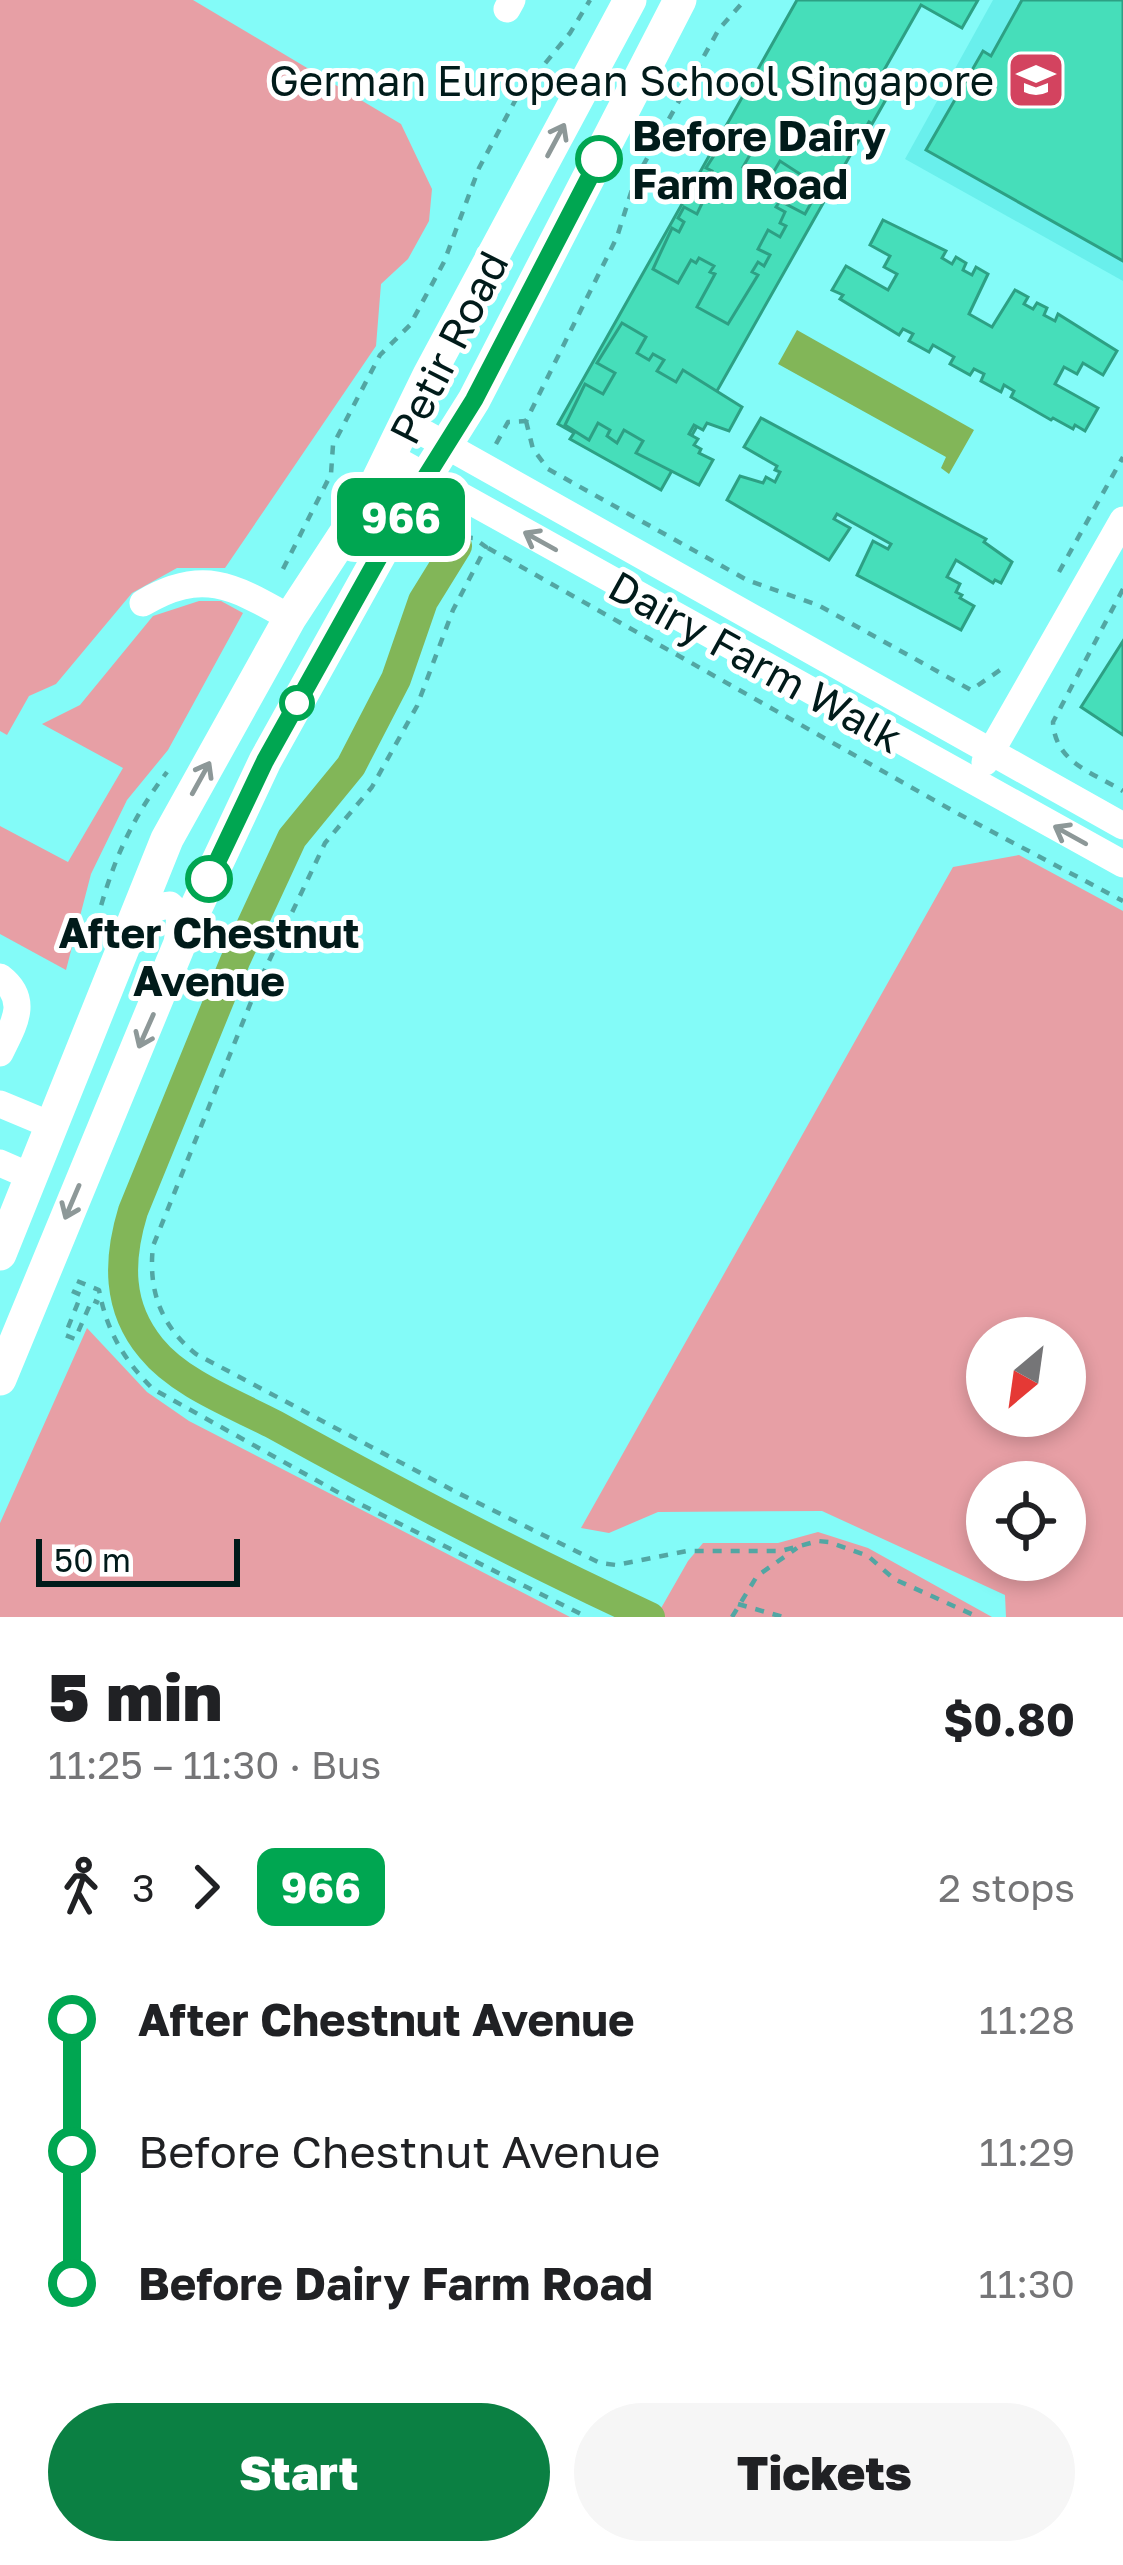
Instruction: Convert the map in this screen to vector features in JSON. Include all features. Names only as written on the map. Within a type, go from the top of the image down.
[{"type":"main road","name":"Petir Road","points":[[0,1254],[167,839],[290,618],[371,494],[429,375],[631,0]]},
{"type":"main road","name":"Petir Road","points":[[0,1379],[171,968],[265,761],[474,400],[680,0]]},
{"type":"street","name":"Dairy Farm Walk","points":[[408,424],[1123,826]]},
{"type":"street","name":"Dairy Farm Walk","points":[[391,457],[1123,864]]},
{"type":"street","points":[[973,781],[1123,520]]},
{"type":"street","points":[[143,603],[179,584],[220,584],[290,618]]},
{"type":"street","name":"Petir Road","points":[[125,945],[145,915],[170,905],[180,914],[182,927],[171,968]]},
{"type":"street","points":[[0,977],[20,1006],[0,1053]]},
{"type":"street","points":[[0,1104],[53,1126]]},
{"type":"street","points":[[0,1163],[32,1177]]},
{"type":"path","points":[[745,0],[718,29],[635,181],[617,237],[526,422],[532,448],[548,469],[747,580],[818,605],[970,690],[1008,665]]},
{"type":"path","points":[[508,422],[526,422]]},
{"type":"path","points":[[1059,573],[1123,457]]},
{"type":"path","points":[[444,536],[474,538],[985,829],[1123,901]]},
{"type":"path","points":[[486,547],[453,610],[418,706],[372,788],[325,843],[259,982],[162,1218],[150,1269],[154,1293],[177,1339],[196,1354],[600,1563],[616,1565],[687,1550],[781,1550],[829,1542],[868,1556],[894,1579],[978,1617]]},
{"type":"path","points":[[1123,589],[1053,722],[1054,740],[1062,756],[1123,790]]},
{"type":"path","points":[[77,1281],[99,1290],[110,1332],[128,1364],[153,1389],[350,1499],[587,1617]]},
{"type":"path","points":[[72,1291],[81,1295],[65,1335],[75,1339],[92,1300],[101,1304]]},
{"type":"path","points":[[732,1617],[757,1576],[801,1545]]},
{"type":"path","points":[[738,1604],[782,1617]]},
{"type":"shaded area","points":[[0,0],[193,0],[401,124],[432,189],[429,221],[408,259],[381,284],[376,346],[225,568],[177,568],[132,593],[56,684],[29,696],[7,735],[0,731]]},
{"type":"shaded area","name":"German European School Singapore","points":[[993,0],[1123,0],[1123,281],[905,159]]},
{"type":"shaded area","points":[[797,330],[974,430],[949,474],[941,468],[946,457],[778,364]]},
{"type":"shaded area","points":[[199,601],[221,601],[243,613],[168,750],[127,800],[91,874],[66,970],[0,934],[0,826],[68,862],[123,768],[42,724],[80,705],[153,616]]},
{"type":"shaded area","points":[[1019,855],[1123,911],[1123,1617],[1006,1617],[1005,1595],[974,1581],[1086,1581],[1086,1461],[966,1461],[966,1577],[822,1511],[658,1512],[609,1533],[581,1528],[953,867]]},
{"type":"shaded area","points":[[87,1328],[147,1392],[189,1421],[570,1617],[0,1617],[0,1523]]},
{"type":"shaded area","points":[[818,1532],[868,1548],[992,1617],[656,1617],[703,1543],[778,1543]]},
{"type":"building","points":[[797,0],[978,0],[962,28],[921,5],[879,79],[893,87],[661,490],[570,439],[574,433],[558,424]]},
{"type":"building","name":"German European School Singapore","points":[[1022,0],[1123,0],[1123,261],[926,150],[983,51],[991,56]]},
{"type":"building","points":[[731,129],[756,144],[743,167],[760,182],[758,187],[763,190],[780,161],[820,187],[805,214],[780,201],[776,207],[785,212],[780,223],[786,226],[780,237],[768,230],[758,249],[770,255],[764,266],[758,262],[752,272],[758,275],[728,324],[697,307],[715,274],[710,272],[714,266],[699,258],[696,263],[691,260],[678,283],[653,269],[672,228],[679,232],[684,222],[678,218],[684,207],[697,214],[706,195],[694,189],[700,178],[707,182],[712,171],[706,168]]},
{"type":"building","points":[[883,220],[946,251],[942,258],[952,264],[956,257],[966,263],[963,270],[972,275],[976,267],[988,274],[969,314],[992,327],[1015,290],[1028,297],[1024,304],[1047,308],[1044,315],[1055,321],[1058,314],[1117,351],[1103,375],[1083,363],[1077,374],[1064,367],[1055,384],[1098,408],[1085,431],[1051,420],[1011,397],[1014,391],[1004,385],[1001,392],[981,381],[984,374],[974,369],[970,375],[950,364],[954,357],[933,345],[929,352],[909,341],[913,334],[903,329],[899,335],[840,299],[843,295],[832,290],[846,266],[888,290],[897,274],[884,267],[890,256],[870,245]]},
{"type":"building","points":[[622,323],[646,337],[637,353],[649,360],[653,354],[664,360],[657,371],[676,382],[683,370],[742,407],[729,431],[707,423],[703,430],[694,425],[689,434],[698,439],[694,445],[701,449],[699,453],[713,460],[699,485],[636,453],[643,441],[624,430],[617,443],[607,436],[610,430],[598,423],[589,440],[565,425],[585,384],[603,394],[615,373],[597,363]]},
{"type":"building","points":[[761,418],[986,539],[1012,562],[1001,583],[993,583],[956,560],[947,577],[960,584],[956,592],[960,598],[974,606],[961,630],[857,575],[873,541],[888,549],[891,544],[837,514],[834,519],[850,528],[829,560],[727,500],[740,476],[775,482],[780,472],[744,447]]},
{"type":"building","points":[[1123,641],[1123,735],[1081,707]]},
{"type":"waterway","points":[[457,546],[423,601],[396,679],[351,766],[292,838],[235,961],[133,1211],[123,1265],[126,1300],[151,1348],[192,1383],[650,1617]]},
{"type":"bus line","name":"966","points":[[209,879],[265,761],[404,512],[474,400],[599,159]]},
{"type":"place","name":"German European School Singapore","points":[[1036,80]]},
{"type":"place","name":"Before Dairy Farm Road","points":[[599,159]]},
{"type":"place","name":"After Chestnut Avenue","points":[[209,879]]}]
